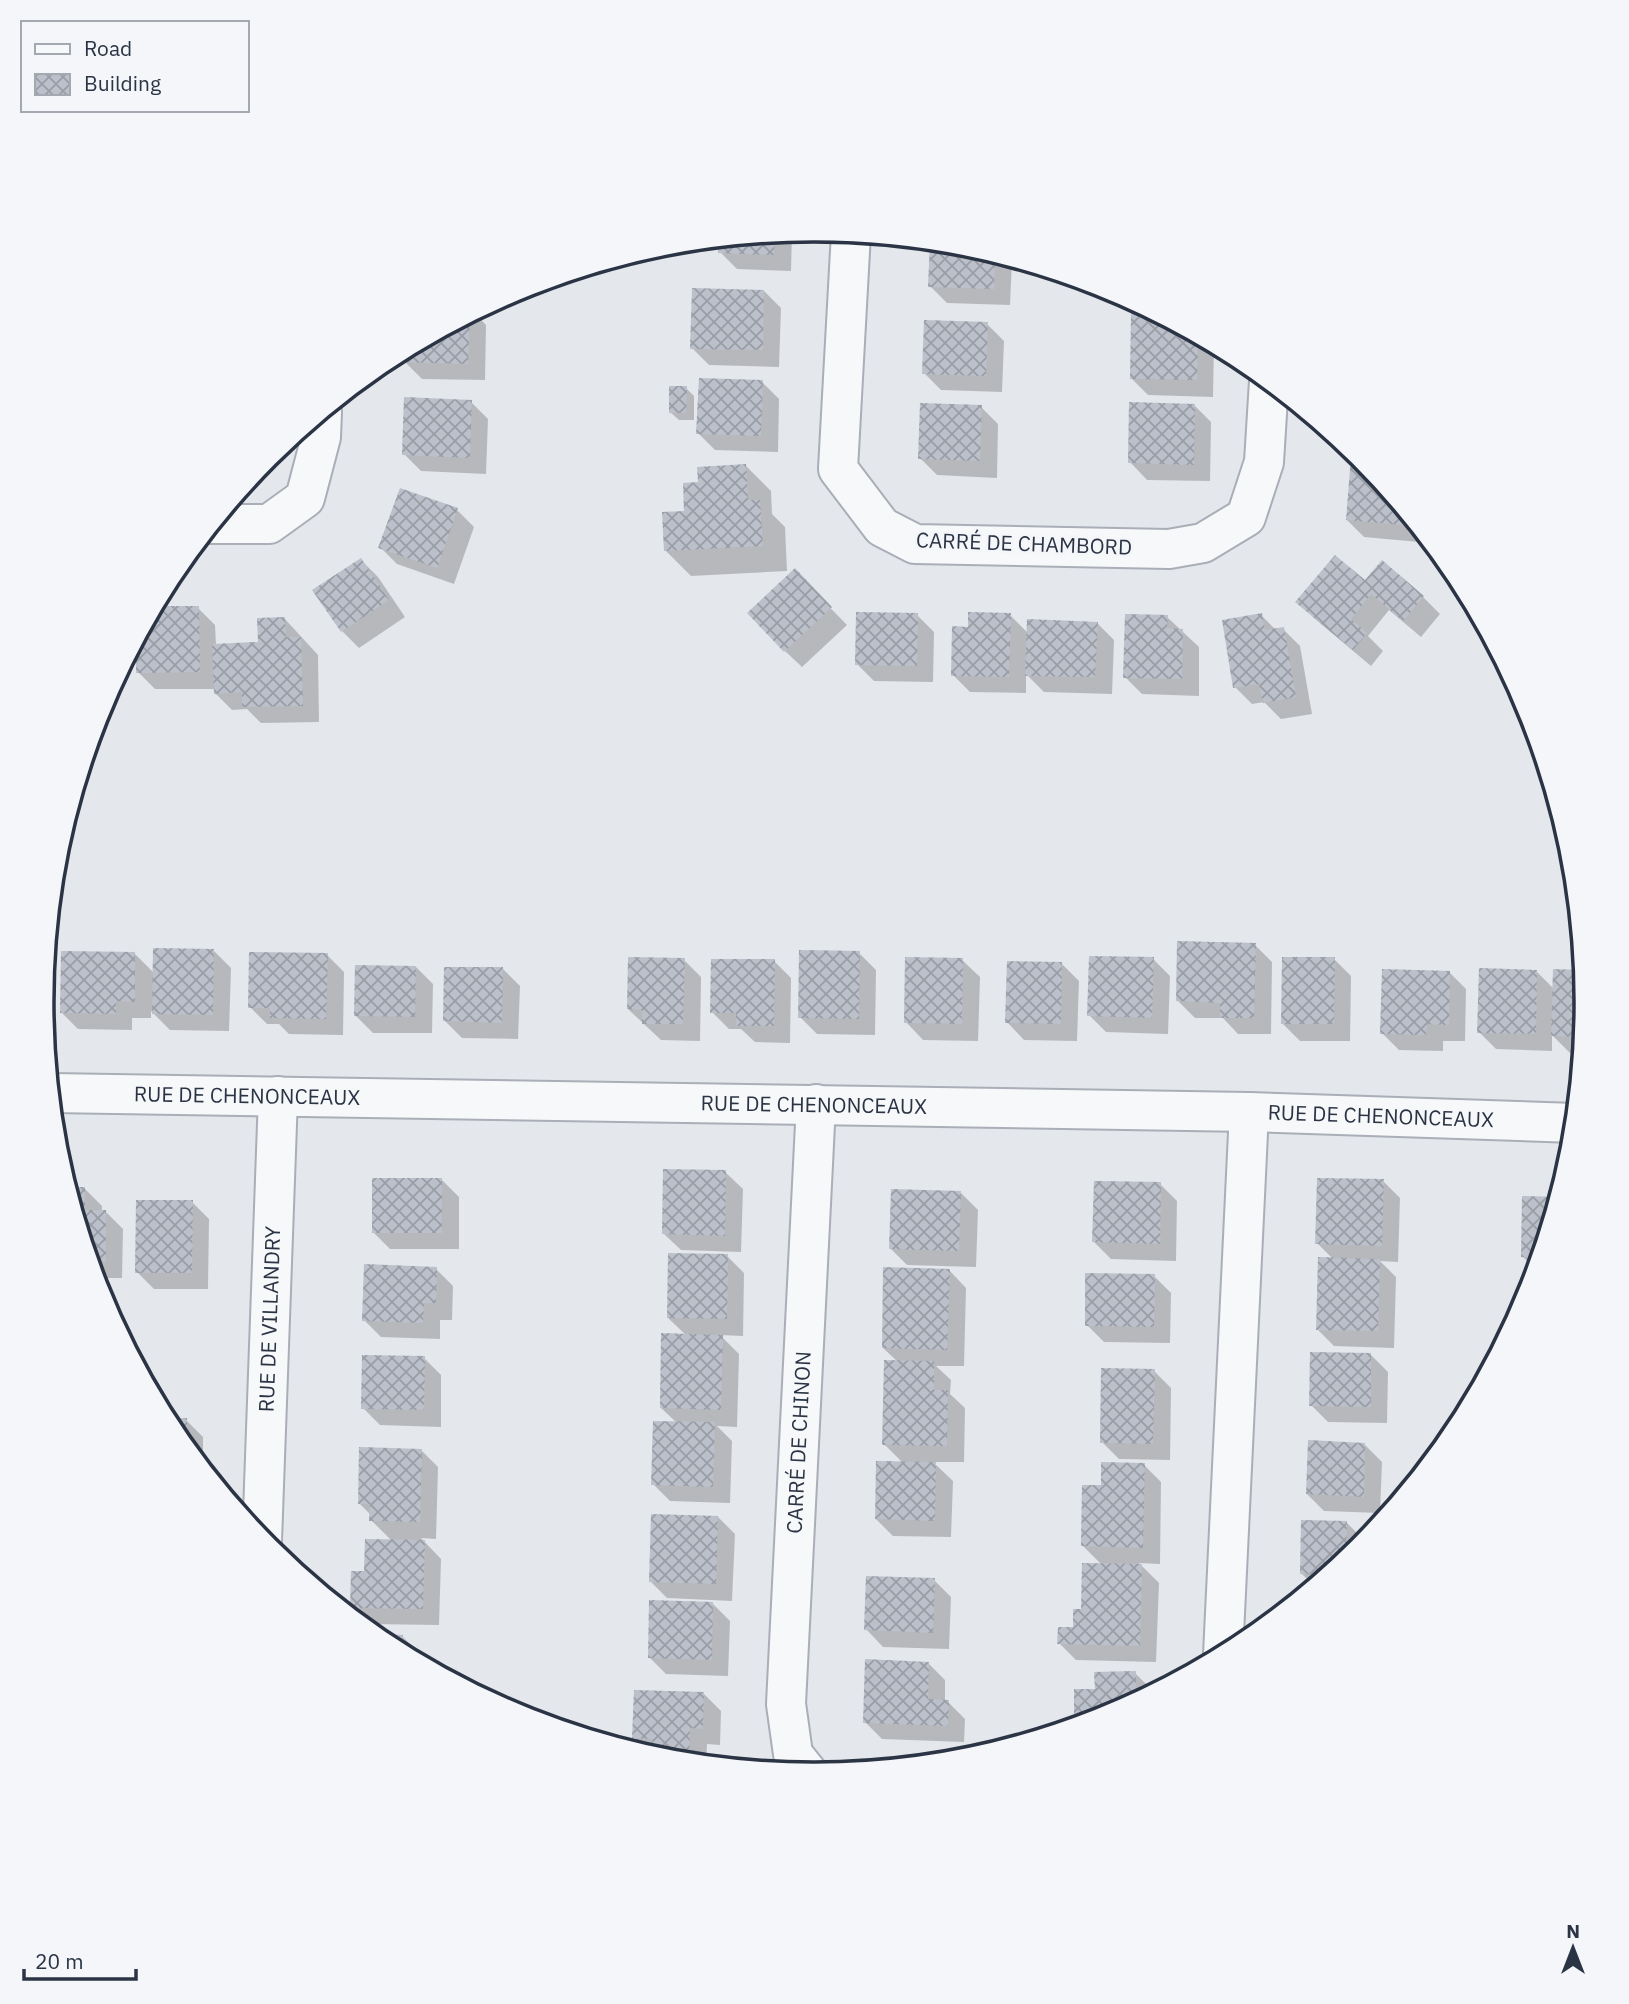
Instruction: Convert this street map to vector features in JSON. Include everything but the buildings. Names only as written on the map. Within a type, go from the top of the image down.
[{"type":"street","name":"CARRÉ DE CHAMBORD","points":[[850,243],[838,469],[882,527],[915,544],[1169,549],[1203,543],[1246,517],[1264,462],[1268,393]]},
{"type":"street","points":[[224,524],[269,524],[305,498],[321,438],[322,423]]},
{"type":"street","name":"RUE DE CHENONCEAUX","points":[[60,1093],[1248,1112],[1564,1123]]},
{"type":"street","name":"RUE DE VILLANDRY","points":[[263,1524],[278,1096]]},
{"type":"street","name":"CARRÉ DE CHINON","points":[[799,1762],[793,1754],[786,1704],[816,1104]]},
{"type":"street","points":[[1224,1642],[1248,1112]]}]
